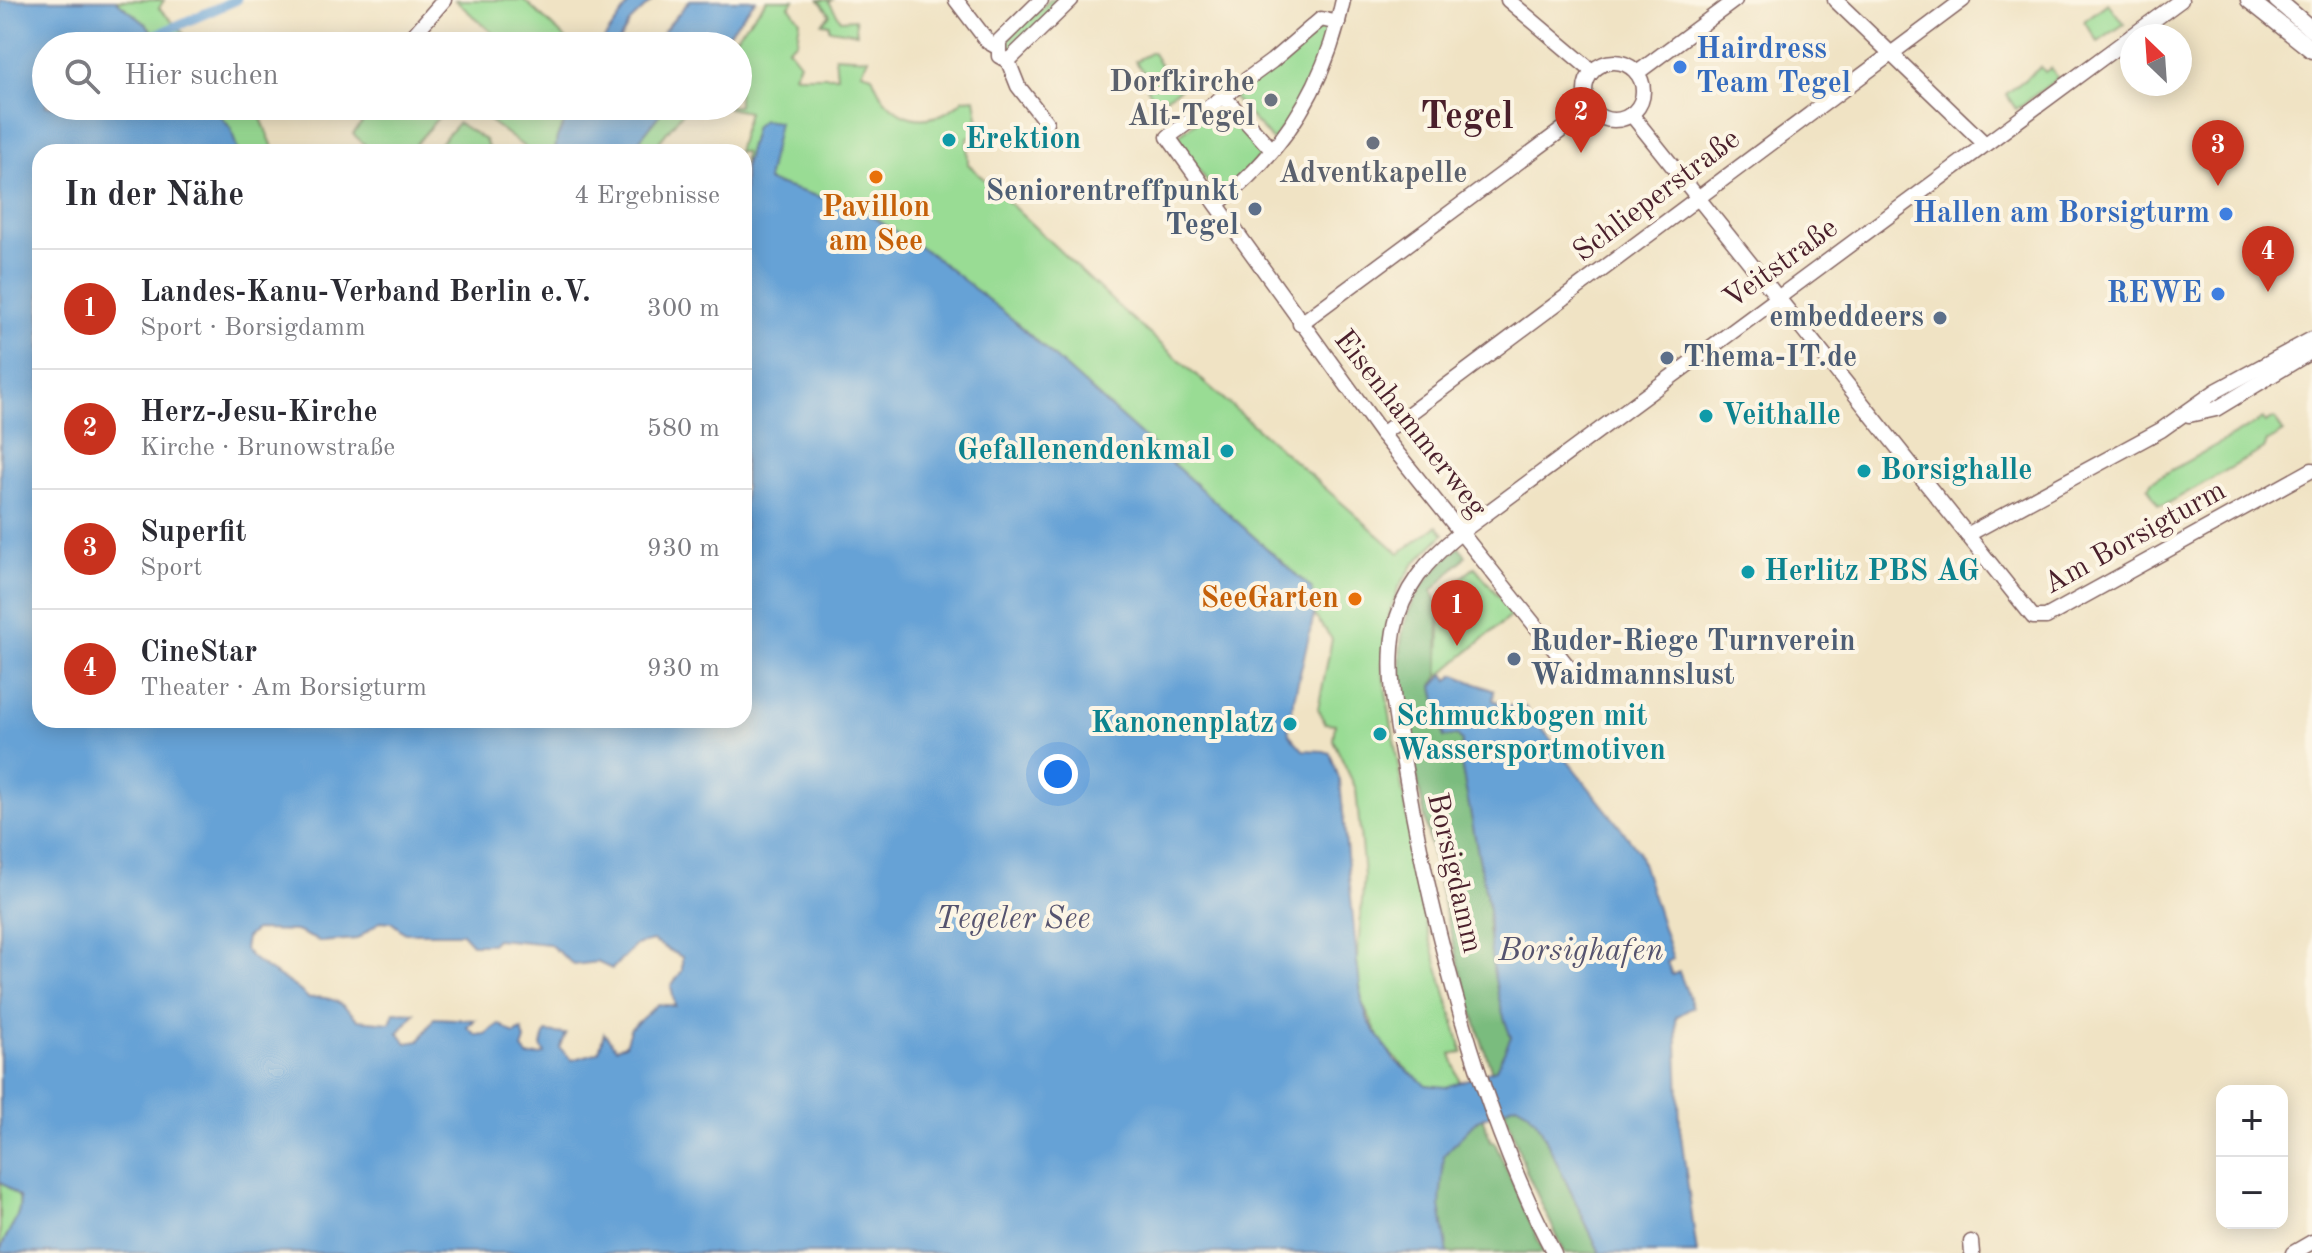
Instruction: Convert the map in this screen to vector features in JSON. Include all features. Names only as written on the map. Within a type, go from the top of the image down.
[{"type":"main road","points":[[2249,0],[2312,50]]},
{"type":"main road","points":[[2279,24],[2283,5],[2312,30]]},
{"type":"street","points":[[416,32],[444,0]]},
{"type":"street","points":[[956,0],[988,42],[997,47],[1000,58],[1008,61]]},
{"type":"street","points":[[997,47],[1041,0]]},
{"type":"street","points":[[1008,61],[1071,0]]},
{"type":"street","points":[[1217,204],[1272,150],[1308,104],[1325,69],[1343,0]]},
{"type":"street","points":[[1508,0],[1592,71]]},
{"type":"street","points":[[1637,73],[1735,0]]},
{"type":"street","points":[[1835,0],[1985,144]]},
{"type":"street","name":"Schlieperstraße","points":[[1382,434],[1963,0]]},
{"type":"street","name":"Veitstraße","points":[[2148,24],[2181,0]]},
{"type":"street","points":[[1272,150],[1225,98],[1321,19],[1338,23]]},
{"type":"street","name":"Veitstraße","points":[[1460,533],[2120,45]]},
{"type":"street","points":[[1008,61],[1013,80],[1046,122]]},
{"type":"street","points":[[1613,61],[1629,66],[1637,73],[1642,98],[1631,114],[1609,120],[1590,109],[1584,90],[1592,71],[1613,61]]},
{"type":"street","name":"Eisenhammerweg","points":[[1225,98],[1168,137],[1382,434],[1570,669]]},
{"type":"street","points":[[1300,324],[1590,109]]},
{"type":"street","name":"Am Borsigturm","points":[[1631,114],[2028,613],[2041,618],[2312,470]]},
{"type":"street","points":[[1967,535],[2181,417],[2216,391],[2312,339]]},
{"type":"street","points":[[2181,417],[2216,409],[2312,351]]},
{"type":"street","name":"Borsigdamm","points":[[1460,533],[1434,555],[1409,589],[1395,630],[1391,667],[1406,775],[1430,889],[1474,1052],[1502,1135],[1554,1253]]},
{"type":"street","points":[[2293,1253],[2312,1242]]},
{"type":"green space","points":[[115,0],[164,0],[159,8],[182,32],[153,32]]},
{"type":"green space","points":[[455,0],[524,0],[559,32],[491,32]]},
{"type":"green space","points":[[767,0],[794,0],[789,6],[800,20],[797,41],[788,48],[800,63],[794,74],[797,76],[837,76],[835,56],[868,58],[862,72],[872,75],[888,103],[910,117],[937,116],[964,99],[975,98],[980,130],[977,136],[967,137],[968,164],[1121,309],[1399,553],[1437,526],[1444,534],[1413,565],[1398,589],[1387,621],[1382,667],[1423,915],[1463,1053],[1451,1054],[1460,1082],[1446,1088],[1426,1085],[1416,1079],[1384,1046],[1362,1003],[1357,961],[1364,876],[1356,789],[1333,740],[1335,724],[1325,723],[1318,709],[1332,639],[1314,615],[1311,588],[1012,319],[932,255],[860,209],[767,181],[755,126],[750,144],[739,144],[746,120],[752,120],[752,32],[740,32]]},
{"type":"green space","points":[[819,0],[832,0],[829,2],[841,20],[855,19],[857,33],[829,29],[829,24],[822,23],[830,15]]},
{"type":"green space","points":[[1050,0],[1062,0],[1014,53],[1004,43]]},
{"type":"green space","points":[[2108,3],[2124,24],[2098,42],[2084,21]]},
{"type":"green space","points":[[1321,23],[1331,29],[1317,76],[1273,141],[1231,96]]},
{"type":"green space","points":[[1152,52],[1163,69],[1144,78],[1145,73],[1135,61]]},
{"type":"green space","points":[[2041,67],[2045,72],[2051,68],[2058,78],[2016,109],[2006,94]]},
{"type":"green space","points":[[1170,71],[1180,89],[1156,103],[1146,85]]},
{"type":"green space","points":[[1222,103],[1262,143],[1264,153],[1227,191],[1215,192],[1175,138]]},
{"type":"green space","points":[[224,120],[262,120],[272,144],[236,144],[231,129]]},
{"type":"green space","points":[[364,120],[436,120],[416,144],[364,144],[353,134]]},
{"type":"green space","points":[[488,120],[566,120],[556,144],[520,144]]},
{"type":"green space","points":[[655,120],[677,120],[657,144],[636,144]]},
{"type":"green space","points":[[458,123],[487,144],[439,144]]},
{"type":"green space","points":[[2275,418],[2283,432],[2267,442],[2264,449],[2165,505],[2158,505],[2148,487],[2152,481],[2263,419],[2265,423]]},
{"type":"green space","points":[[1459,547],[1466,556],[1432,591],[1439,606],[1438,677],[1433,686],[1444,737],[1457,735],[1462,741],[1460,759],[1489,910],[1488,931],[1498,992],[1511,1037],[1502,1063],[1492,1072],[1456,955],[1437,875],[1404,706],[1401,673],[1401,642],[1413,603],[1433,573]]},
{"type":"green space","points":[[1475,567],[1513,614],[1438,677],[1442,594]]},
{"type":"green space","points":[[1516,1104],[1528,1111],[1539,1125],[1600,1253],[1565,1253],[1527,1173],[1504,1108]]},
{"type":"green space","points":[[1482,1117],[1544,1253],[1448,1253],[1439,1206],[1440,1167],[1450,1147]]},
{"type":"green space","points":[[0,1181],[19,1197],[19,1205],[0,1253]]},
{"type":"water","name":"Tegeler See","points":[[0,0],[115,0],[153,32],[32,32],[32,120],[224,120],[231,129],[236,144],[32,144],[32,728],[752,728],[750,144],[755,126],[763,120],[779,122],[767,181],[860,209],[932,255],[1012,319],[1312,589],[1314,615],[1288,724],[1289,734],[1303,750],[1330,753],[1340,781],[1362,1002],[1368,1020],[1395,1061],[1426,1085],[1446,1087],[1496,1069],[1511,1037],[1494,974],[1489,910],[1460,759],[1462,741],[1457,735],[1444,737],[1433,686],[1444,674],[1448,680],[1455,675],[1494,691],[1493,700],[1508,706],[1525,707],[1638,850],[1673,959],[1667,962],[1672,975],[1679,972],[1693,1007],[1676,1017],[1680,1128],[1697,1253],[1600,1253],[1539,1125],[1528,1111],[1516,1104],[1477,1120],[1444,1155],[1440,1206],[1448,1253],[0,1253],[16,1219],[19,1197],[0,1181]],"holes":[[[381,921],[391,922],[405,933],[462,933],[472,944],[491,944],[496,939],[549,944],[574,965],[597,962],[612,969],[636,945],[653,941],[682,957],[682,971],[671,986],[675,1006],[658,1004],[630,1029],[625,1045],[616,1048],[604,1033],[599,1052],[572,1060],[560,1048],[566,1034],[546,1032],[541,1046],[545,1054],[529,1057],[522,1049],[525,1040],[522,1030],[514,1034],[499,1024],[485,1034],[476,1035],[467,1027],[475,1020],[434,1018],[419,1041],[407,1043],[398,1033],[415,1013],[394,1012],[390,1023],[358,1020],[336,1001],[308,998],[258,963],[244,949],[246,938],[255,930],[296,931],[321,942],[357,939]]]},
{"type":"water","points":[[632,0],[653,0],[624,32],[609,32]]},
{"type":"water","points":[[690,0],[756,0],[730,32],[663,32]]},
{"type":"water","points":[[566,120],[655,120],[636,144],[556,144]]},
{"type":"waterway","points":[[163,32],[236,0]]},
{"type":"place","name":"Hairdress Team Tegel","points":[[1680,67]]},
{"type":"place","name":"Dorfkirche Alt-Tegel","points":[[1271,100]]},
{"type":"place","name":"Erektion","points":[[949,140]]},
{"type":"place","name":"Adventkapelle","points":[[1373,143]]},
{"type":"place","name":"Herz-Jesu-Kirche","points":[[1581,153]]},
{"type":"place","name":"Pavillon am See","points":[[876,177]]},
{"type":"place","name":"Superfit","points":[[2218,186]]},
{"type":"place","name":"Seniorentreffpunkt Tegel","points":[[1255,209]]},
{"type":"place","name":"Hallen am Borsigturm","points":[[2226,214]]},
{"type":"place","name":"CineStar","points":[[2268,292]]},
{"type":"place","name":"REWE","points":[[2218,294]]},
{"type":"place","name":"embeddeers","points":[[1940,318]]},
{"type":"place","name":"Thema-IT.de","points":[[1667,358]]},
{"type":"place","name":"Veithalle","points":[[1706,416]]},
{"type":"place","name":"Gefallenendenkmal","points":[[1227,451]]},
{"type":"place","name":"Borsighalle","points":[[1864,471]]},
{"type":"place","name":"Herlitz PBS AG","points":[[1748,572]]},
{"type":"place","name":"SeeGarten","points":[[1355,599]]},
{"type":"place","name":"Landes-Kanu-Verband Berlin e.V.","points":[[1457,646]]},
{"type":"place","name":"Ruder-Riege Turnverein Waidmannslust","points":[[1514,659]]},
{"type":"place","name":"Kanonenplatz","points":[[1290,724]]},
{"type":"place","name":"Schmuckbogen mit Wassersportmotiven","points":[[1380,734]]},
{"type":"district","name":"Tegel","points":[[1467,118]]},
{"type":"water label","name":"Borsighafen","points":[[1581,952]]}]
